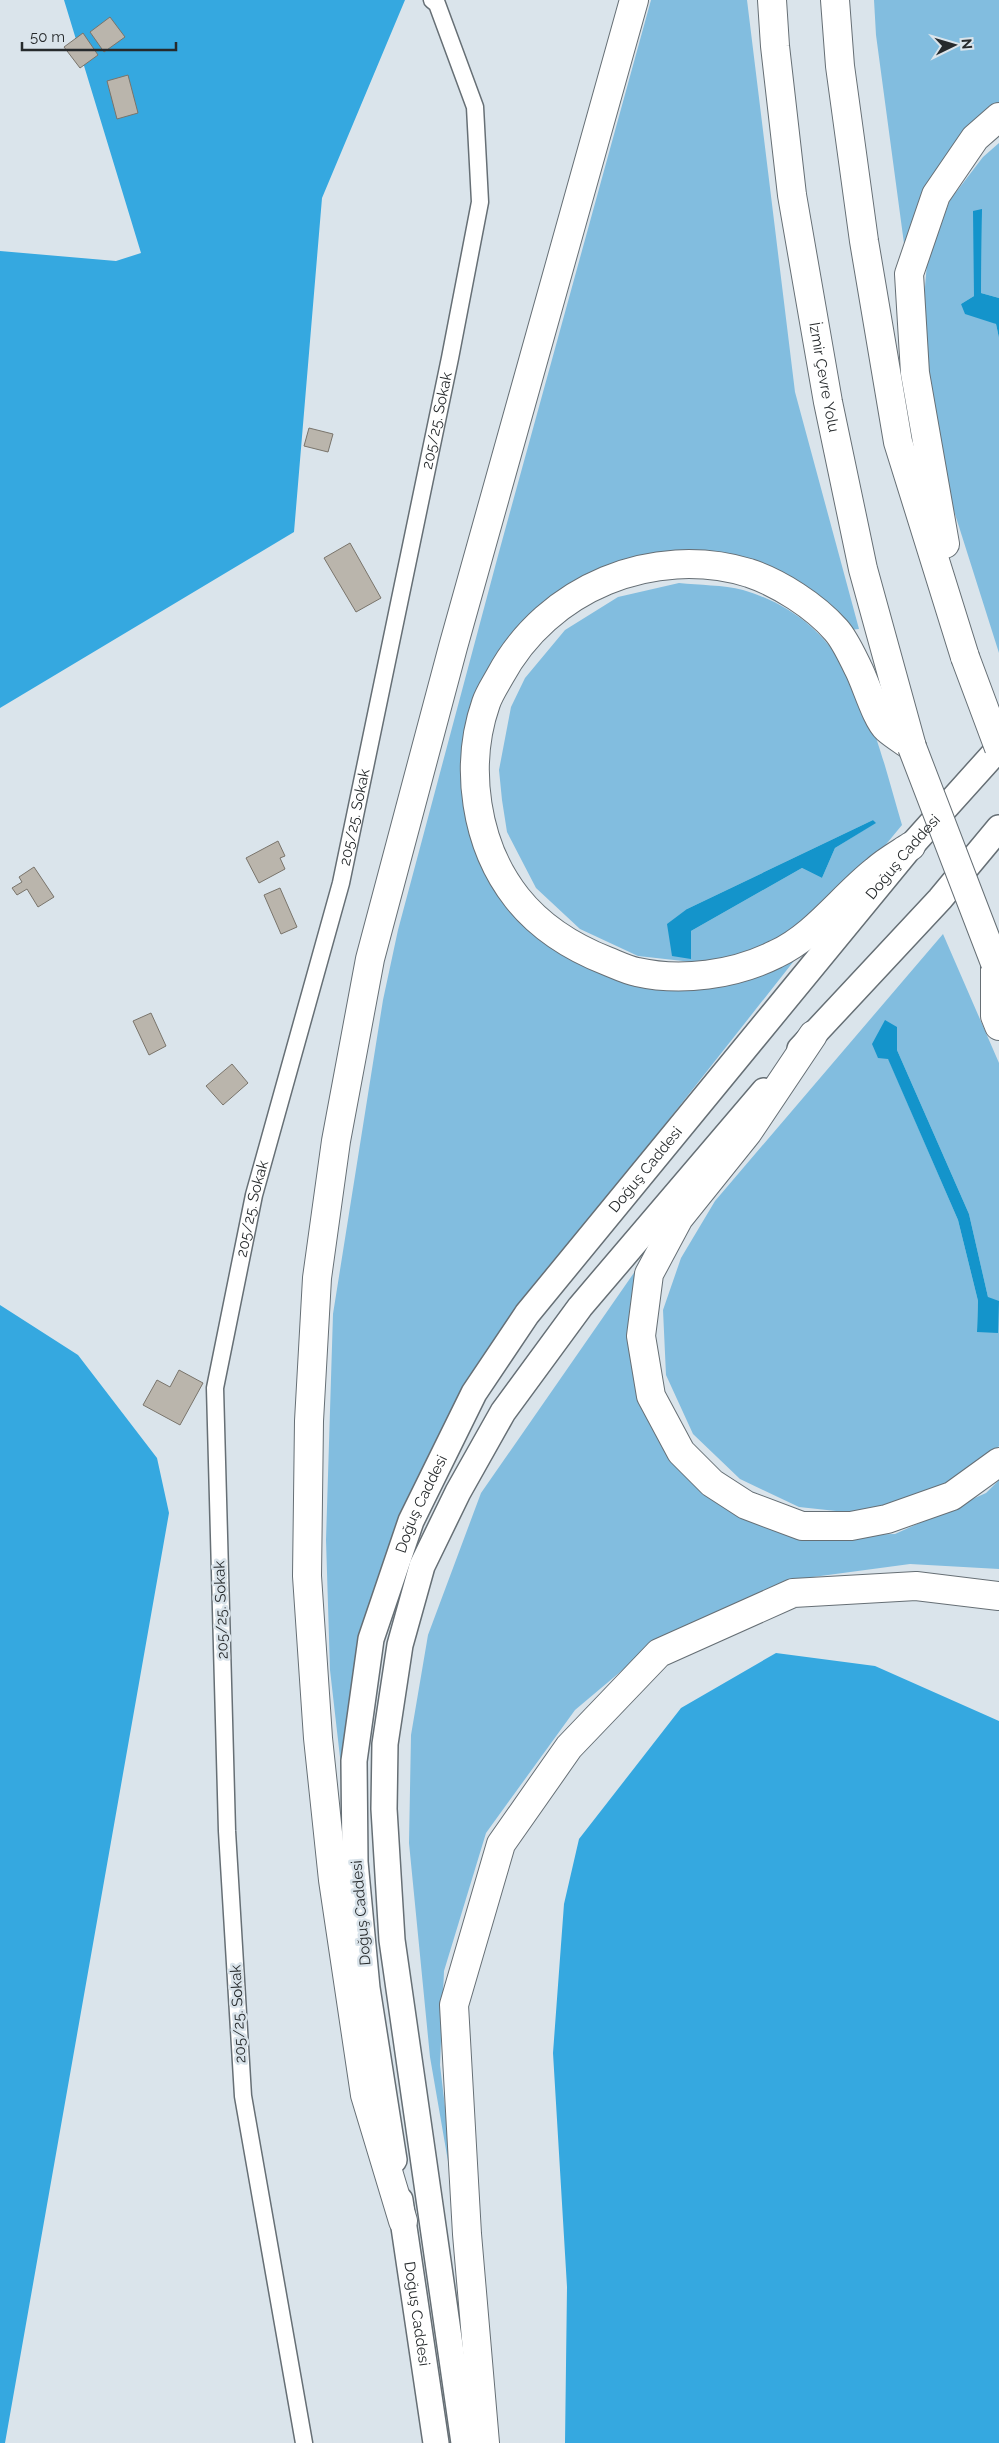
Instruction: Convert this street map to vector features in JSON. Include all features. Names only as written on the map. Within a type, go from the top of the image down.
[{"type":"highway","points":[[404,2221],[365,2095],[333,1880],[318,1738],[307,1576],[309,1420],[317,1278],[336,1141],[370,959],[453,647],[634,0]]},
{"type":"highway","name":"İzmir Çevre Yolu","points":[[772,0],[775,46],[792,194],[828,402],[863,569],[912,747],[997,967]]},
{"type":"highway","points":[[835,0],[840,66],[864,241],[898,442],[965,656],[999,748]]},
{"type":"highway","points":[[965,656],[915,374],[910,274],[936,195],[975,138],[999,117]]},
{"type":"highway","points":[[911,846],[876,870],[808,933],[777,954],[730,970],[679,978],[635,972],[591,955],[557,936],[517,898],[494,861],[478,811],[474,758],[486,702],[513,651],[554,610],[591,586],[623,572],[668,565],[708,564],[750,574],[794,594],[836,631],[858,667],[885,727],[912,747]]},
{"type":"highway","points":[[997,967],[995,1016],[999,1026]]},
{"type":"highway","points":[[813,1035],[748,1132],[679,1218],[649,1274],[641,1336],[651,1396],[681,1452],[712,1484],[746,1505],[802,1526],[851,1526],[887,1519],[952,1496],[999,1462]]},
{"type":"highway","points":[[485,2443],[467,2234],[454,2005],[501,1844],[569,1747],[659,1653],[793,1593],[916,1586],[999,1596]]},
{"type":"main road","name":"Doğuş Caddesi","points":[[436,2443],[404,2221],[367,1988],[355,1862],[354,1761],[371,1639],[411,1521],[474,1393],[527,1314],[911,846],[999,748]]},
{"type":"main road","name":"Doğuş Caddesi","points":[[464,2443],[392,1940],[384,1809],[385,1744],[400,1645],[422,1566],[458,1492],[503,1412],[580,1308],[689,1177],[813,1035],[940,900],[999,828]]},
{"type":"street","name":"205/25. Sokak","points":[[304,2443],[243,2096],[227,1831],[215,1388],[254,1195],[341,883],[450,358],[480,202],[475,107],[437,4],[432,0]]},
{"type":"shaded area","points":[[64,0],[405,0],[322,198],[294,532],[0,708],[0,251],[116,261],[141,253]]},
{"type":"shaded area","points":[[651,0],[747,0],[795,392],[859,629],[849,630],[803,585],[621,565],[524,632],[468,758],[519,909],[690,989],[723,986],[797,957],[659,1132],[471,1377],[379,1581],[344,1792],[330,1670],[326,1540],[333,1314],[383,1000],[398,930],[499,552]]},
{"type":"shaded area","points":[[874,0],[999,0],[999,109],[905,251],[876,35]]},
{"type":"shaded area","points":[[999,143],[999,298],[981,293],[982,210],[974,296],[961,304],[996,324],[999,338],[999,653],[948,492],[925,347],[924,299],[927,263],[950,200],[983,157]]},
{"type":"shaded area","points":[[982,209],[981,293],[999,298],[999,338],[996,324],[965,314],[961,304],[974,296],[973,211]]},
{"type":"shaded area","points":[[679,583],[735,588],[781,606],[811,627],[835,653],[854,683],[868,716],[881,752],[902,825],[878,854],[789,934],[762,949],[731,958],[701,963],[638,956],[580,929],[536,888],[507,832],[499,770],[511,707],[525,678],[565,630],[618,597]],"holes":[[[873,820],[875,823],[835,848],[822,878],[802,868],[691,931],[687,909]]]},
{"type":"shaded area","points":[[873,820],[876,823],[835,848],[822,878],[802,868],[691,931],[691,959],[672,956],[667,924],[687,909]]},
{"type":"shaded area","points":[[943,934],[999,1063],[999,1446],[983,1466],[928,1500],[864,1514],[799,1507],[740,1479],[693,1434],[666,1375],[663,1310],[681,1258],[715,1201]],"holes":[[[897,1027],[897,1050],[969,1214],[988,1297],[977,1332],[978,1301],[958,1220],[888,1058]]]},
{"type":"shaded area","points":[[885,1020],[897,1027],[897,1050],[969,1214],[988,1297],[999,1301],[998,1333],[977,1332],[978,1301],[958,1220],[888,1059],[878,1058],[872,1044]]},
{"type":"shaded area","points":[[647,1254],[634,1344],[706,1494],[807,1536],[895,1534],[986,1493],[999,1480],[999,1569],[910,1564],[813,1577],[651,1646],[575,1710],[486,1833],[444,1971],[440,2065],[459,2225],[430,2057],[409,1843],[411,1735],[428,1635],[481,1493]]},
{"type":"shaded area","points":[[0,1305],[78,1355],[157,1458],[169,1513],[5,2443],[0,2443]]},
{"type":"shaded area","points":[[776,1653],[875,1666],[999,1721],[999,2443],[565,2443],[567,2287],[553,2053],[564,1904],[579,1839],[681,1708]]},
{"type":"building","points":[[110,17],[125,37],[104,52],[90,32]]},
{"type":"building","points":[[83,33],[98,55],[80,68],[64,47]]},
{"type":"building","points":[[128,75],[138,113],[117,119],[107,81]]},
{"type":"building","points":[[309,428],[333,434],[328,452],[304,446]]},
{"type":"building","points":[[350,543],[381,598],[356,612],[324,558]]},
{"type":"building","points":[[278,841],[285,856],[280,858],[285,869],[259,883],[246,858]]},
{"type":"building","points":[[34,867],[54,897],[38,907],[27,889],[17,895],[12,888],[22,882],[19,877]]},
{"type":"building","points":[[280,888],[297,927],[281,934],[264,895]]},
{"type":"building","points":[[151,1013],[166,1046],[149,1055],[133,1021]]},
{"type":"building","points":[[232,1064],[248,1083],[223,1105],[206,1086]]},
{"type":"building","points":[[179,1370],[203,1383],[180,1425],[143,1405],[157,1380],[170,1387]]}]
